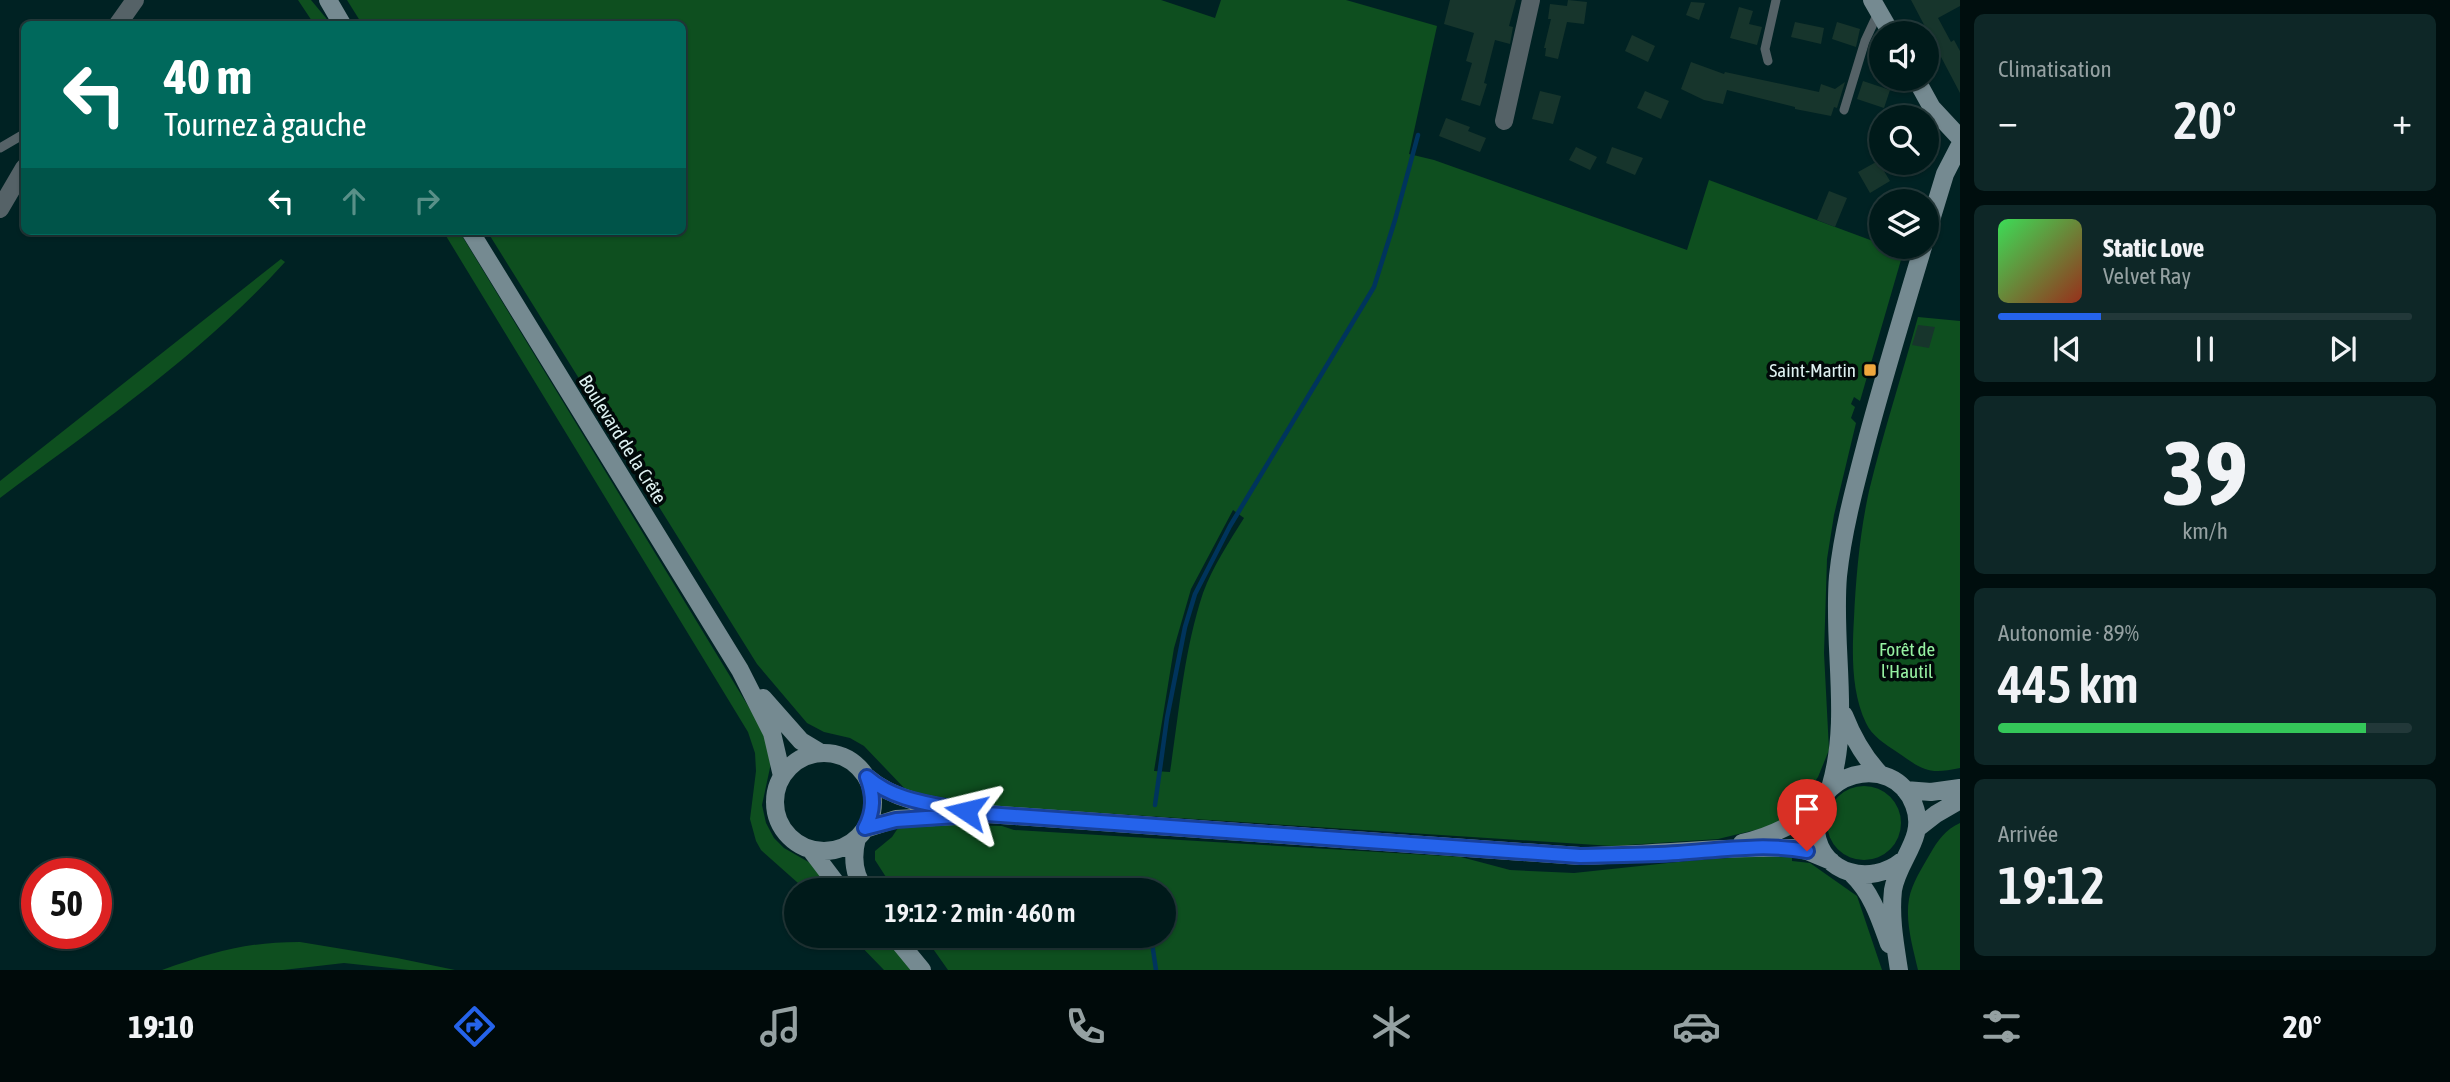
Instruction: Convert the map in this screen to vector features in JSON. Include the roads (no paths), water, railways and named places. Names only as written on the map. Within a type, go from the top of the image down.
[{"type":"main road","points":[[329,3],[340,21]]},
{"type":"main road","points":[[1923,91],[1933,108],[1960,138]]},
{"type":"main road","points":[[1939,194],[1945,174],[1960,145]]},
{"type":"main road","name":"Boulevard de la Crête","points":[[472,235],[740,670],[772,733],[782,775]]},
{"type":"main road","points":[[1830,788],[1839,752],[1836,622],[1839,574],[1857,478],[1920,259]]},
{"type":"main road","name":"Boulevard de la Crête","points":[[740,670],[790,731],[807,746],[821,753]]},
{"type":"main road","points":[[1840,705],[1854,740],[1880,774]]},
{"type":"main road","points":[[832,878],[811,850],[789,838],[776,816],[775,791],[782,775],[803,757],[821,753],[832,753],[852,761],[881,789],[900,797],[987,814],[1570,855],[1638,855],[1710,849],[1794,848],[1831,861],[1863,884],[1899,970]]},
{"type":"main road","points":[[1710,849],[1778,832],[1804,818],[1838,781],[1858,773],[1880,774],[1892,779],[1905,790],[1915,808],[1918,828],[1913,846],[1902,861],[1896,878],[1892,904],[1899,970]]},
{"type":"main road","points":[[857,878],[854,863],[861,833],[873,808],[867,777]]},
{"type":"main road","points":[[1905,790],[1931,792],[1960,788]]},
{"type":"main road","points":[[1918,828],[1960,800]]},
{"type":"main road","points":[[1819,804],[1816,834],[1819,844],[1831,861]]},
{"type":"main road","points":[[811,850],[831,851],[841,848],[861,833],[896,820],[987,814]]},
{"type":"main road","points":[[1852,874],[1879,874],[1902,861]]},
{"type":"main road","points":[[904,948],[922,970]]},
{"type":"main road","points":[[916,948],[933,970]]},
{"type":"street","points":[[120,21],[135,0]]},
{"type":"street","points":[[1504,121],[1531,0]]},
{"type":"street","points":[[0,209],[21,173]]},
{"type":"lane","points":[[1769,61],[1765,49],[1776,0]]},
{"type":"lane","points":[[1844,110],[1875,6]]},
{"type":"lane","points":[[0,148],[21,136]]},
{"type":"waterway","points":[[1155,805],[1167,718],[1185,627],[1195,594],[1230,526],[1374,287],[1418,135]]},
{"type":"waterway","points":[[1153,948],[1156,970]]},
{"type":"place","name":"Saint-Martin","points":[[1870,370]]},
{"type":"park label","name":"Forêt de l'Hautil","points":[[1907,660]]}]
